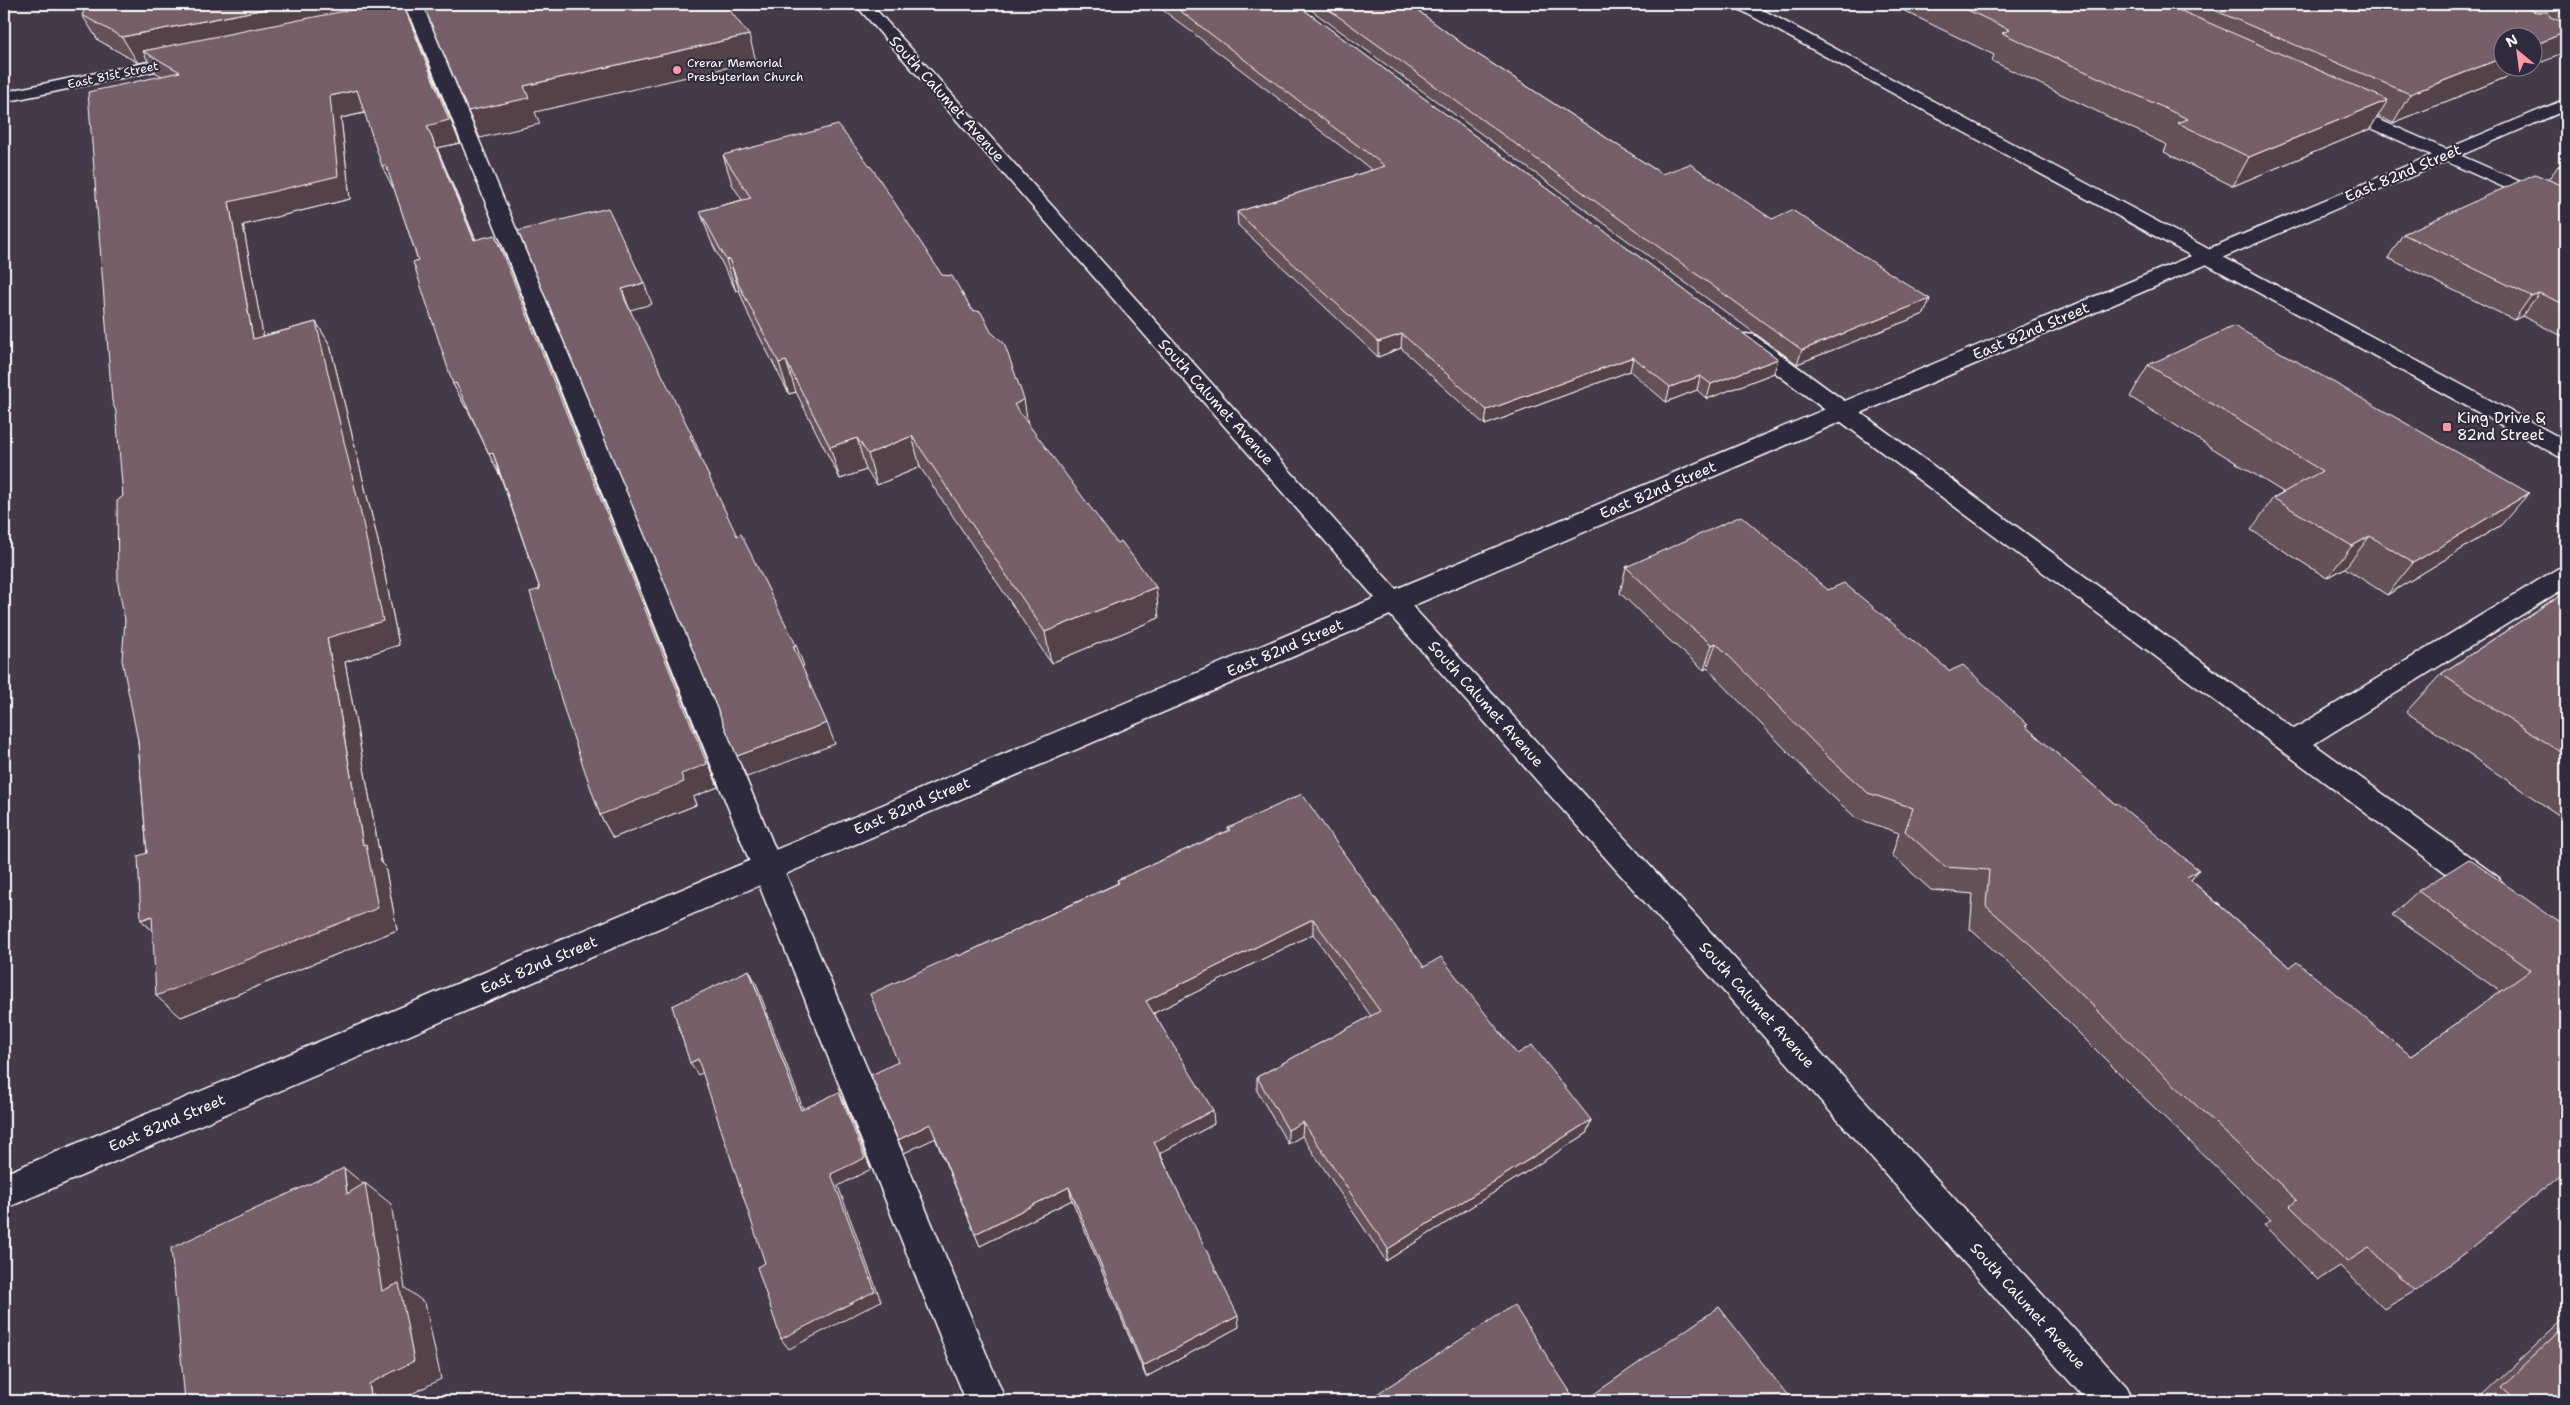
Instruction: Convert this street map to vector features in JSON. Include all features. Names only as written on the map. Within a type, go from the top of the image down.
[{"type":"street","points":[[358,24],[415,8],[458,4]]},
{"type":"street","name":"South Calumet Avenue","points":[[863,4],[1393,602],[2113,1401]]},
{"type":"street","points":[[1741,4],[2566,451]]},
{"type":"street","points":[[415,8],[986,1401]]},
{"type":"street","name":"East 81st Street","points":[[4,97],[203,56]]},
{"type":"street","points":[[2325,101],[2566,209]]},
{"type":"street","name":"East 82nd Street","points":[[4,1192],[2566,104]]},
{"type":"street","points":[[1725,324],[2502,897]]},
{"type":"street","points":[[2293,744],[2566,575]]},
{"type":"building","points":[[87,4],[291,4],[122,37],[82,15]]},
{"type":"building","points":[[380,4],[403,4],[449,120],[427,126],[474,240],[495,235],[707,764],[681,774],[684,782],[600,815],[566,716],[530,592],[540,589],[493,453],[489,454],[456,383],[453,384],[413,262],[418,260],[386,165],[382,166],[357,90],[330,96],[338,176],[229,202],[253,339],[316,322],[362,518],[383,621],[327,638],[363,845],[366,844],[378,908],[156,996],[152,916],[141,920],[138,856],[147,853],[138,741],[122,660],[125,620],[118,584],[117,501],[123,496],[116,412],[112,401],[88,92],[180,72],[143,51]]},
{"type":"building","points":[[423,4],[725,4],[749,35],[524,86],[529,98],[468,111]]},
{"type":"building","points":[[1171,4],[1296,4],[1778,359],[1711,384],[1700,376],[1670,387],[1633,357],[1487,410],[1402,334],[1378,342],[1237,212],[1385,166]]},
{"type":"building","points":[[1321,4],[1409,4],[1468,48],[1662,174],[1690,164],[1772,219],[1792,210],[1930,299],[1802,350]]},
{"type":"building","points":[[1955,4],[2165,4],[2388,100],[2249,157],[2178,123],[2188,119],[2002,33],[2010,30]]},
{"type":"building","points":[[2200,4],[2514,4],[2536,12],[2548,12],[2550,17],[2566,23],[2566,32],[2542,42],[2542,28],[2492,28],[2492,62],[2410,94]]},
{"type":"building","points":[[2556,4],[2566,4],[2566,8]]},
{"type":"building","points":[[838,125],[874,171],[942,275],[952,276],[972,310],[981,312],[991,332],[1004,343],[1024,399],[1014,405],[1117,543],[1121,541],[1156,587],[1045,632],[912,436],[868,454],[857,438],[830,447],[786,361],[779,363],[739,285],[729,259],[726,260],[700,211],[751,198],[723,155]]},
{"type":"building","points":[[2566,162],[2566,170],[2558,166]]},
{"type":"building","points":[[2535,174],[2566,187],[2566,305],[2539,293],[2531,296],[2403,234]]},
{"type":"building","points":[[608,208],[644,283],[622,289],[625,300],[692,435],[690,436],[737,536],[741,534],[796,645],[793,646],[827,723],[737,756],[518,231]]},
{"type":"building","points":[[2234,326],[2529,493],[2413,563],[2370,536],[2352,546],[2273,498],[2322,471],[2148,365]]},
{"type":"building","points":[[1741,516],[1828,590],[1844,583],[1950,671],[1963,665],[2028,725],[2025,726],[2115,804],[2117,803],[2199,870],[2187,877],[2290,967],[2297,962],[2411,1056],[2531,970],[2418,891],[2469,859],[2566,927],[2566,1170],[2472,1248],[2415,1291],[2369,1248],[2347,1262],[2290,1206],[2297,1200],[2152,1064],[2032,946],[1986,906],[1989,870],[1945,867],[1905,831],[1913,808],[1868,793],[1829,758],[1716,643],[1712,645],[1675,614],[1626,567]]},
{"type":"building","points":[[2566,591],[2566,756],[2441,674]]},
{"type":"building","points":[[1302,794],[1424,967],[1441,957],[1517,1054],[1532,1045],[1591,1120],[1388,1249],[1303,1122],[1288,1130],[1257,1077],[1380,1011],[1313,919],[1146,1001],[1213,1110],[1154,1142],[1238,1316],[1143,1366],[1069,1187],[975,1234],[930,1124],[898,1140],[871,1075],[898,1062],[870,994],[958,954],[959,956],[1119,883],[1117,880],[1230,830],[1228,828]]},
{"type":"building","points":[[749,970],[801,1110],[839,1092],[865,1158],[831,1174],[875,1291],[781,1339],[757,1267],[765,1263],[698,1059],[690,1063],[672,1006]]},
{"type":"building","points":[[344,1168],[347,1194],[365,1183],[382,1291],[399,1283],[414,1361],[369,1384],[372,1401],[185,1401],[171,1248]]},
{"type":"building","points":[[1514,1305],[1576,1401],[1366,1401]]},
{"type":"building","points":[[1719,1307],[1792,1401],[1584,1401]]},
{"type":"building","points":[[2566,1326],[2566,1401],[2517,1401],[2501,1387]]},
{"type":"place","name":"Crerar Memorial Presbyterian Church","points":[[677,70]]},
{"type":"place","name":"King Drive & 82nd Street","points":[[2447,427]]}]
